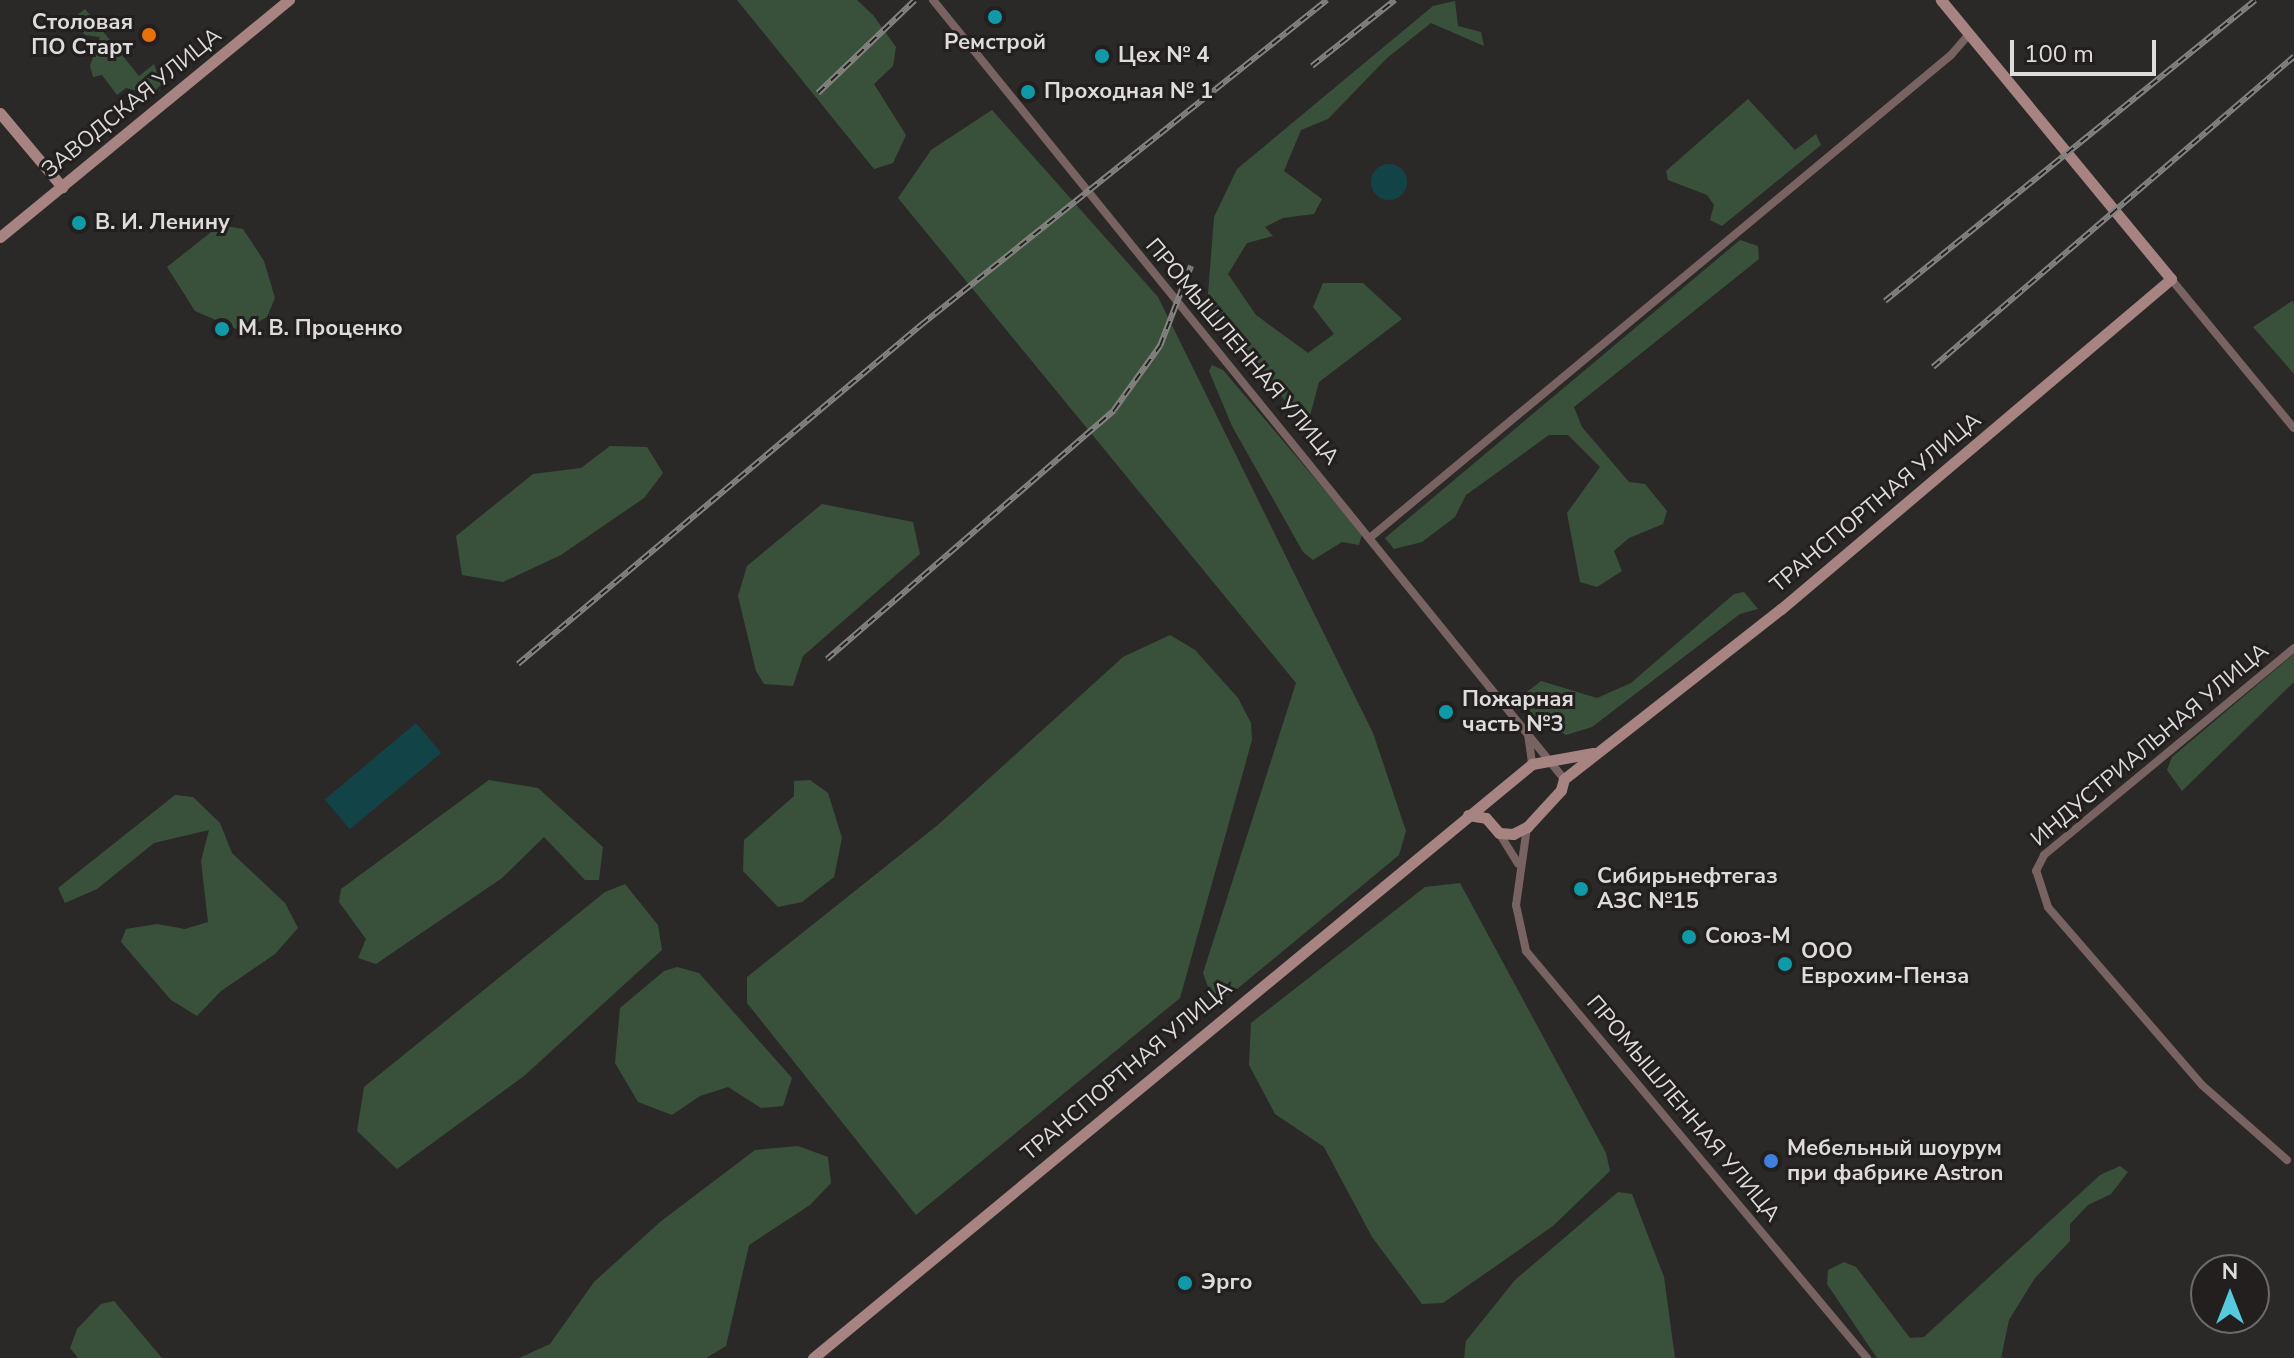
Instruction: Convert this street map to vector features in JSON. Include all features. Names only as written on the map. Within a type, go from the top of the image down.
[{"type":"street","name":"ЗАВОДСКАЯ УЛИЦА","points":[[0,237],[289,0]]},
{"type":"street","name":"ПРОМЫШЛЕННАЯ УЛИЦА","points":[[933,0],[1372,536],[1564,779]]},
{"type":"street","points":[[1941,0],[2294,428]]},
{"type":"street","points":[[1372,536],[1951,55],[1969,34]]},
{"type":"street","points":[[0,113],[62,187]]},
{"type":"street","name":"ТРАНСПОРТНАЯ УЛИЦА","points":[[1527,827],[1561,790],[1564,779],[1781,609],[2171,279]]},
{"type":"street","name":"ИНДУСТРИАЛЬНАЯ УЛИЦА","points":[[2287,1160],[2202,1085],[2048,907],[2036,871],[2044,855],[2294,648]]},
{"type":"street","points":[[1525,726],[1532,764],[1601,751]]},
{"type":"street","name":"ТРАНСПОРТНАЯ УЛИЦА","points":[[813,1358],[1532,764]]},
{"type":"street","points":[[1486,818],[1487,799]]},
{"type":"street","points":[[1468,815],[1486,818],[1518,864]]},
{"type":"street","points":[[1499,833],[1513,834],[1527,827]]},
{"type":"street","name":"ПРОМЫШЛЕННАЯ УЛИЦА","points":[[1527,827],[1518,864],[1516,905],[1526,951],[1867,1358]]},
{"type":"green space","points":[[737,0],[857,0],[873,15],[896,47],[893,66],[874,84],[906,135],[893,163],[874,169]]},
{"type":"green space","points":[[1455,1],[1458,26],[1481,32],[1484,46],[1431,23],[1387,58],[1328,119],[1301,130],[1284,171],[1322,199],[1314,214],[1283,218],[1265,227],[1273,236],[1247,243],[1228,274],[1256,315],[1308,353],[1334,334],[1313,307],[1323,283],[1363,283],[1402,319],[1319,382],[1307,427],[1207,307],[1214,217],[1237,169],[1433,6]]},
{"type":"green space","points":[[85,9],[139,76],[154,64],[161,85],[151,94],[126,88],[117,95],[102,75],[93,77],[90,66],[100,37],[85,35],[78,26],[75,17]]},
{"type":"green space","points":[[1748,99],[1795,150],[1816,134],[1821,145],[1722,226],[1710,220],[1714,205],[1707,195],[1668,180],[1666,171]]},
{"type":"green space","points":[[992,110],[1158,297],[1373,733],[1406,831],[1399,855],[1231,994],[1212,998],[1203,973],[1296,683],[898,198],[931,150]]},
{"type":"green space","points":[[220,225],[243,229],[264,261],[275,298],[267,317],[241,331],[195,311],[167,267]]},
{"type":"green space","points":[[1740,240],[1758,246],[1759,259],[1574,407],[1582,427],[1629,482],[1645,484],[1667,511],[1663,524],[1629,538],[1614,551],[1622,571],[1597,587],[1580,582],[1567,513],[1600,467],[1568,435],[1549,435],[1466,495],[1455,517],[1422,542],[1394,549],[1385,538]]},
{"type":"green space","points":[[2292,301],[2294,304],[2294,374],[2253,327]]},
{"type":"green space","points":[[1212,365],[1223,370],[1362,534],[1359,545],[1342,542],[1313,560],[1303,552],[1232,426],[1209,371]]},
{"type":"green space","points":[[610,446],[647,447],[663,473],[644,498],[561,555],[503,582],[462,575],[456,536],[533,474],[581,468]]},
{"type":"green space","points":[[822,504],[913,522],[920,554],[803,656],[793,686],[764,684],[756,671],[738,596],[747,566]]},
{"type":"green space","points":[[1744,592],[1758,609],[1740,614],[1592,727],[1566,735],[1537,719],[1519,698],[1541,681],[1597,698],[1631,683],[1734,594]]},
{"type":"green space","points":[[1170,635],[1195,650],[1238,698],[1251,723],[1252,740],[1180,998],[916,1215],[747,1003],[747,977],[939,824],[1123,657]]},
{"type":"green space","points":[[2294,654],[2294,682],[2182,791],[2167,770],[2172,757]]},
{"type":"green space","points":[[489,780],[538,788],[603,847],[599,880],[585,880],[544,837],[502,878],[376,964],[358,958],[366,939],[339,902],[341,889]]},
{"type":"green space","points":[[810,780],[828,793],[842,838],[834,877],[802,902],[778,907],[743,871],[744,840],[794,796],[794,781]]},
{"type":"green space","points":[[175,795],[193,797],[220,823],[232,853],[285,903],[298,928],[275,954],[221,991],[197,1016],[171,1000],[121,942],[126,929],[157,924],[185,929],[208,922],[201,861],[209,830],[154,843],[97,889],[65,903],[58,888]]},
{"type":"green space","points":[[1460,883],[1606,1153],[1610,1171],[1553,1226],[1443,1303],[1422,1304],[1372,1237],[1324,1147],[1275,1114],[1249,1065],[1251,1023],[1425,887]]},
{"type":"green space","points":[[625,884],[658,925],[662,950],[524,1076],[397,1169],[357,1131],[364,1087],[605,892]]},
{"type":"green space","points":[[677,967],[699,973],[792,1078],[783,1106],[761,1108],[728,1087],[700,1096],[672,1115],[638,1102],[615,1063],[620,1008],[664,971]]},
{"type":"green space","points":[[798,1146],[828,1157],[831,1183],[810,1205],[749,1245],[726,1346],[706,1358],[519,1358],[550,1344],[594,1282],[660,1222],[755,1150]]},
{"type":"green space","points":[[2120,1166],[2128,1172],[2111,1194],[2088,1205],[2070,1224],[2070,1241],[2035,1278],[2009,1320],[2001,1358],[1877,1358],[1827,1284],[1828,1270],[1844,1262],[1856,1267],[1910,1338],[1924,1337],[2100,1175]]},
{"type":"green space","points":[[1618,1192],[1632,1194],[1664,1277],[1675,1358],[1464,1358],[1466,1341],[1515,1280]]},
{"type":"green space","points":[[114,1301],[162,1358],[78,1358],[70,1348],[77,1329],[101,1304]]},
{"type":"water","points":[[1389,164],[1401,170],[1407,182],[1401,194],[1389,200],[1377,194],[1371,182],[1377,170]]},
{"type":"water","points":[[416,723],[441,753],[350,829],[325,799]]},
{"type":"railway","points":[[818,93],[915,0]]},
{"type":"railway","points":[[518,664],[921,325],[1327,0]]},
{"type":"railway","points":[[1312,66],[1395,0]]},
{"type":"railway","points":[[1885,301],[2255,0]]},
{"type":"railway","points":[[1933,367],[2294,57]]},
{"type":"railway","points":[[827,659],[1114,410],[1160,346],[1191,266]]},
{"type":"place","name":"Ремстрой","points":[[995,17]]},
{"type":"place","name":"Столовая ПО Старт","points":[[149,35]]},
{"type":"place","name":"Цех № 4","points":[[1102,56]]},
{"type":"place","name":"Проходная № 1","points":[[1028,92]]},
{"type":"place","name":"В. И. Ленину","points":[[79,223]]},
{"type":"place","name":"М. В. Проценко","points":[[222,329]]},
{"type":"place","name":"Пожарная часть №3","points":[[1446,712]]},
{"type":"place","name":"Сибирьнефтегаз АЗС №15","points":[[1581,889]]},
{"type":"place","name":"Союз-М","points":[[1689,937]]},
{"type":"place","name":"ООО Еврохим-Пенза","points":[[1785,964]]},
{"type":"place","name":"Мебельный шоурум при фабрике Astron","points":[[1771,1161]]},
{"type":"place","name":"Эрго","points":[[1185,1283]]}]
